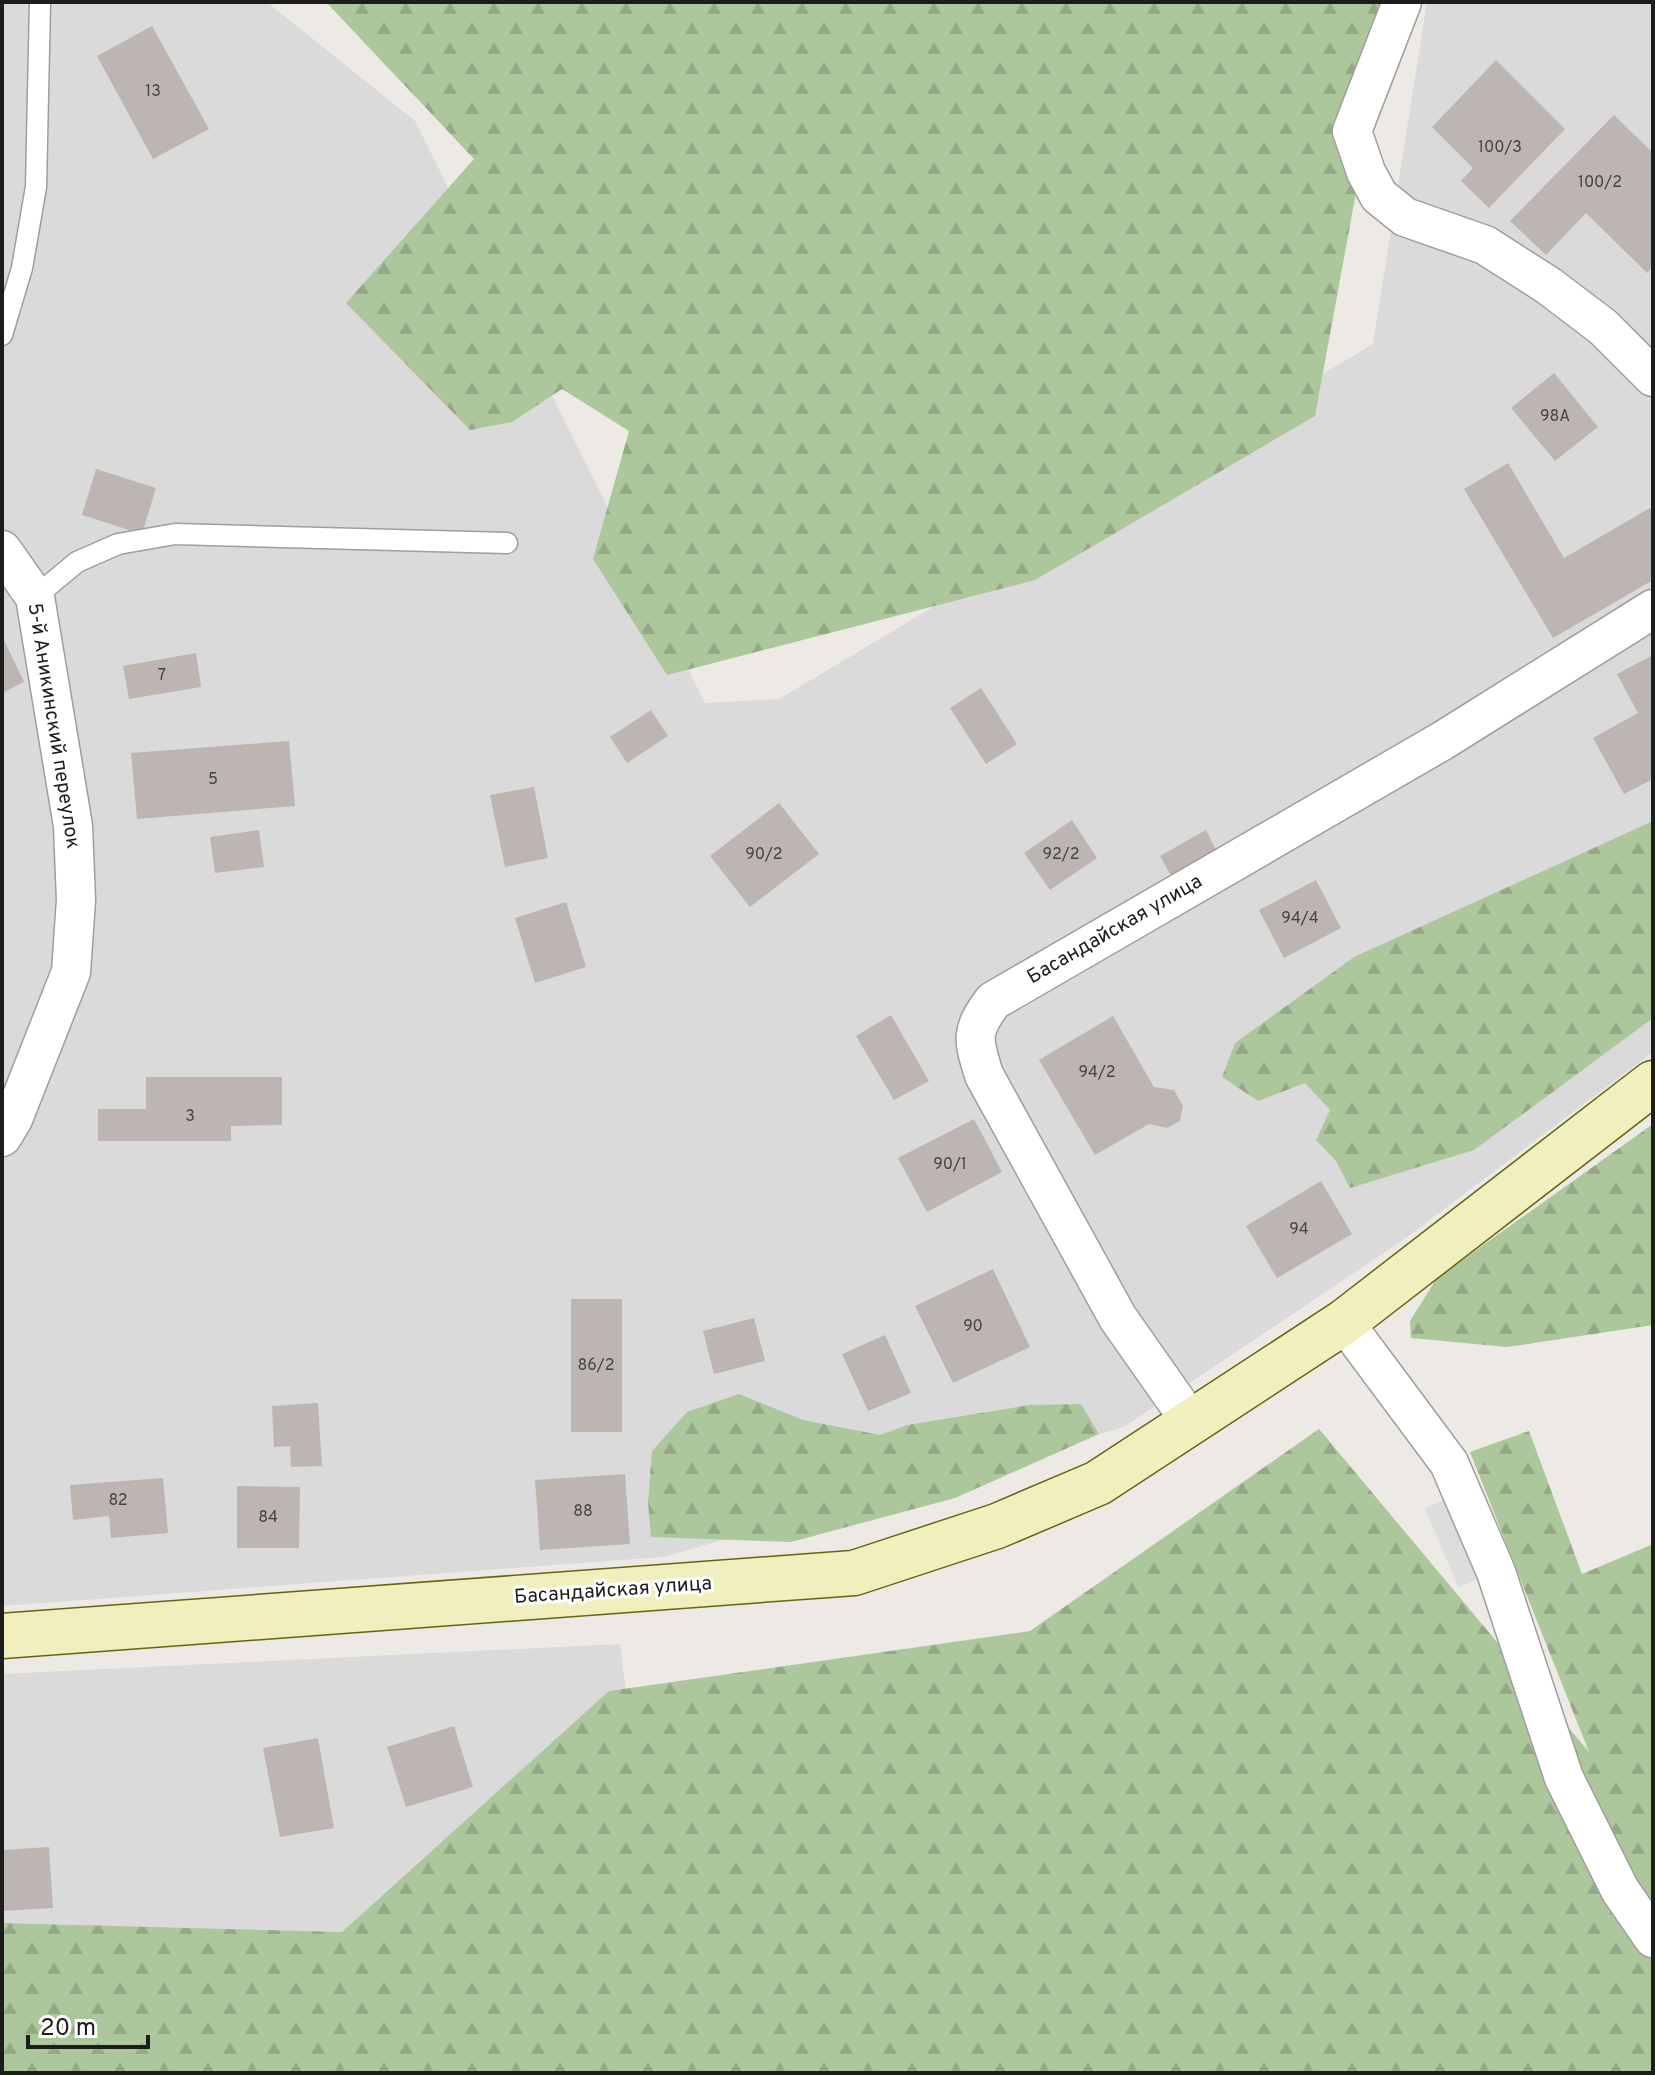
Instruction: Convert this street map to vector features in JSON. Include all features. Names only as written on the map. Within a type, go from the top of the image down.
[{"type":"street","points":[[1402,2],[1352,131],[1366,172],[1379,196],[1405,217],[1485,245],[1549,286],[1603,327],[1653,377]]},
{"type":"street","name":"5-й Аникинский переулок","points":[[2,550],[35,597],[73,826],[76,900],[71,972],[13,1119],[2,1137]]},
{"type":"street","name":"Басандайская улица","points":[[1191,1422],[1118,1318],[984,1075],[974,1043],[979,1021],[993,1001],[1442,741],[1653,609]]},
{"type":"street","name":"Басандайская улица","points":[[2,1636],[854,1573],[997,1526],[1098,1483],[1344,1322],[1653,1083]]},
{"type":"street","points":[[1344,1322],[1449,1463],[1496,1572],[1564,1778],[1620,1890],[1653,1938]]},
{"type":"lane","points":[[2,335],[22,268],[36,187],[40,2]]},
{"type":"lane","points":[[35,597],[77,562],[118,544],[175,534],[507,543]]},
{"type":"shaded area","points":[[2,2],[267,2],[415,121],[705,703],[779,699],[1373,344],[1427,2],[1653,2],[1653,1052],[1403,1240],[1124,1427],[663,1557],[2,1606]]},
{"type":"shaded area","points":[[1463,1492],[1496,1572],[1458,1587],[1425,1508]]},
{"type":"shaded area","points":[[620,1644],[632,1740],[327,1978],[2,1992],[2,1674]]},
{"type":"green space","points":[[326,2],[1391,2],[1315,416],[1035,580],[667,675],[593,559],[629,431],[562,389],[512,422],[470,430],[346,303],[474,159]]},
{"type":"green space","points":[[1653,821],[1653,1018],[1474,1150],[1350,1188],[1336,1161],[1316,1140],[1330,1110],[1305,1083],[1258,1101],[1222,1077],[1235,1043],[1354,957]]},
{"type":"green space","points":[[1653,1124],[1653,1325],[1507,1347],[1411,1338],[1410,1321],[1437,1278]]},
{"type":"green space","points":[[739,1394],[803,1420],[880,1435],[907,1425],[1030,1405],[1081,1404],[1099,1434],[955,1498],[791,1542],[651,1537],[648,1503],[652,1451],[687,1412]]},
{"type":"green space","points":[[1319,1429],[1589,1752],[1470,1452],[1529,1431],[1582,1574],[1653,1544],[1653,2073],[2,2073],[2,1923],[342,1932],[609,1691],[1030,1631]]},
{"type":"building","points":[[152,26],[209,129],[153,159],[97,56]]},
{"type":"building","points":[[1496,60],[1565,129],[1489,208],[1461,181],[1473,168],[1432,127]]},
{"type":"building","points":[[1614,115],[1653,153],[1653,267],[1647,273],[1586,213],[1546,255],[1510,221]]},
{"type":"building","points":[[1554,373],[1598,427],[1555,461],[1511,408]]},
{"type":"building","points":[[1508,463],[1564,558],[1650,508],[1653,513],[1653,580],[1553,638],[1464,489]]},
{"type":"building","points":[[96,469],[156,488],[142,534],[82,515]]},
{"type":"building","points":[[2,636],[24,682],[2,693]]},
{"type":"building","points":[[196,653],[201,687],[129,699],[123,666]]},
{"type":"building","points":[[1653,655],[1653,779],[1624,794],[1593,738],[1638,713],[1617,674]]},
{"type":"building","points":[[981,688],[1017,744],[986,764],[950,708]]},
{"type":"building","points":[[651,710],[668,736],[627,763],[610,737]]},
{"type":"building","points":[[289,741],[295,806],[137,819],[131,753]]},
{"type":"building","points":[[534,787],[548,858],[505,867],[490,795]]},
{"type":"building","points":[[779,803],[819,854],[750,907],[710,856]]},
{"type":"building","points":[[1072,820],[1097,858],[1050,890],[1024,853]]},
{"type":"building","points":[[259,830],[264,867],[215,873],[210,837]]},
{"type":"building","points":[[1206,830],[1218,854],[1173,879],[1160,856]]},
{"type":"building","points":[[1316,880],[1341,928],[1284,958],[1259,910]]},
{"type":"building","points":[[566,902],[586,967],[535,983],[515,918]]},
{"type":"building","points":[[891,1015],[929,1081],[894,1100],[856,1036]]},
{"type":"building","points":[[1113,1016],[1154,1087],[1174,1090],[1183,1106],[1180,1121],[1167,1128],[1149,1124],[1095,1155],[1039,1060]]},
{"type":"building","points":[[146,1077],[282,1077],[282,1125],[231,1126],[231,1141],[98,1141],[98,1109],[146,1109]]},
{"type":"building","points":[[974,1119],[1002,1172],[927,1212],[898,1158]]},
{"type":"building","points":[[1321,1181],[1352,1234],[1277,1278],[1246,1226]]},
{"type":"building","points":[[993,1269],[1030,1347],[953,1383],[915,1306]]},
{"type":"building","points":[[571,1299],[622,1299],[622,1432],[571,1432]]},
{"type":"building","points":[[754,1318],[765,1361],[714,1374],[703,1331]]},
{"type":"building","points":[[885,1335],[911,1393],[868,1411],[842,1354]]},
{"type":"building","points":[[318,1403],[322,1466],[291,1467],[290,1446],[274,1447],[272,1406]]},
{"type":"building","points":[[625,1474],[630,1544],[540,1550],[535,1480]]},
{"type":"building","points":[[163,1478],[168,1533],[111,1538],[109,1516],[73,1520],[70,1485]]},
{"type":"building","points":[[237,1486],[300,1487],[299,1548],[237,1548]]},
{"type":"building","points":[[454,1726],[473,1787],[406,1807],[387,1747]]},
{"type":"building","points":[[318,1738],[334,1828],[280,1837],[263,1748]]},
{"type":"building","points":[[49,1847],[53,1908],[2,1911],[2,1850]]}]
